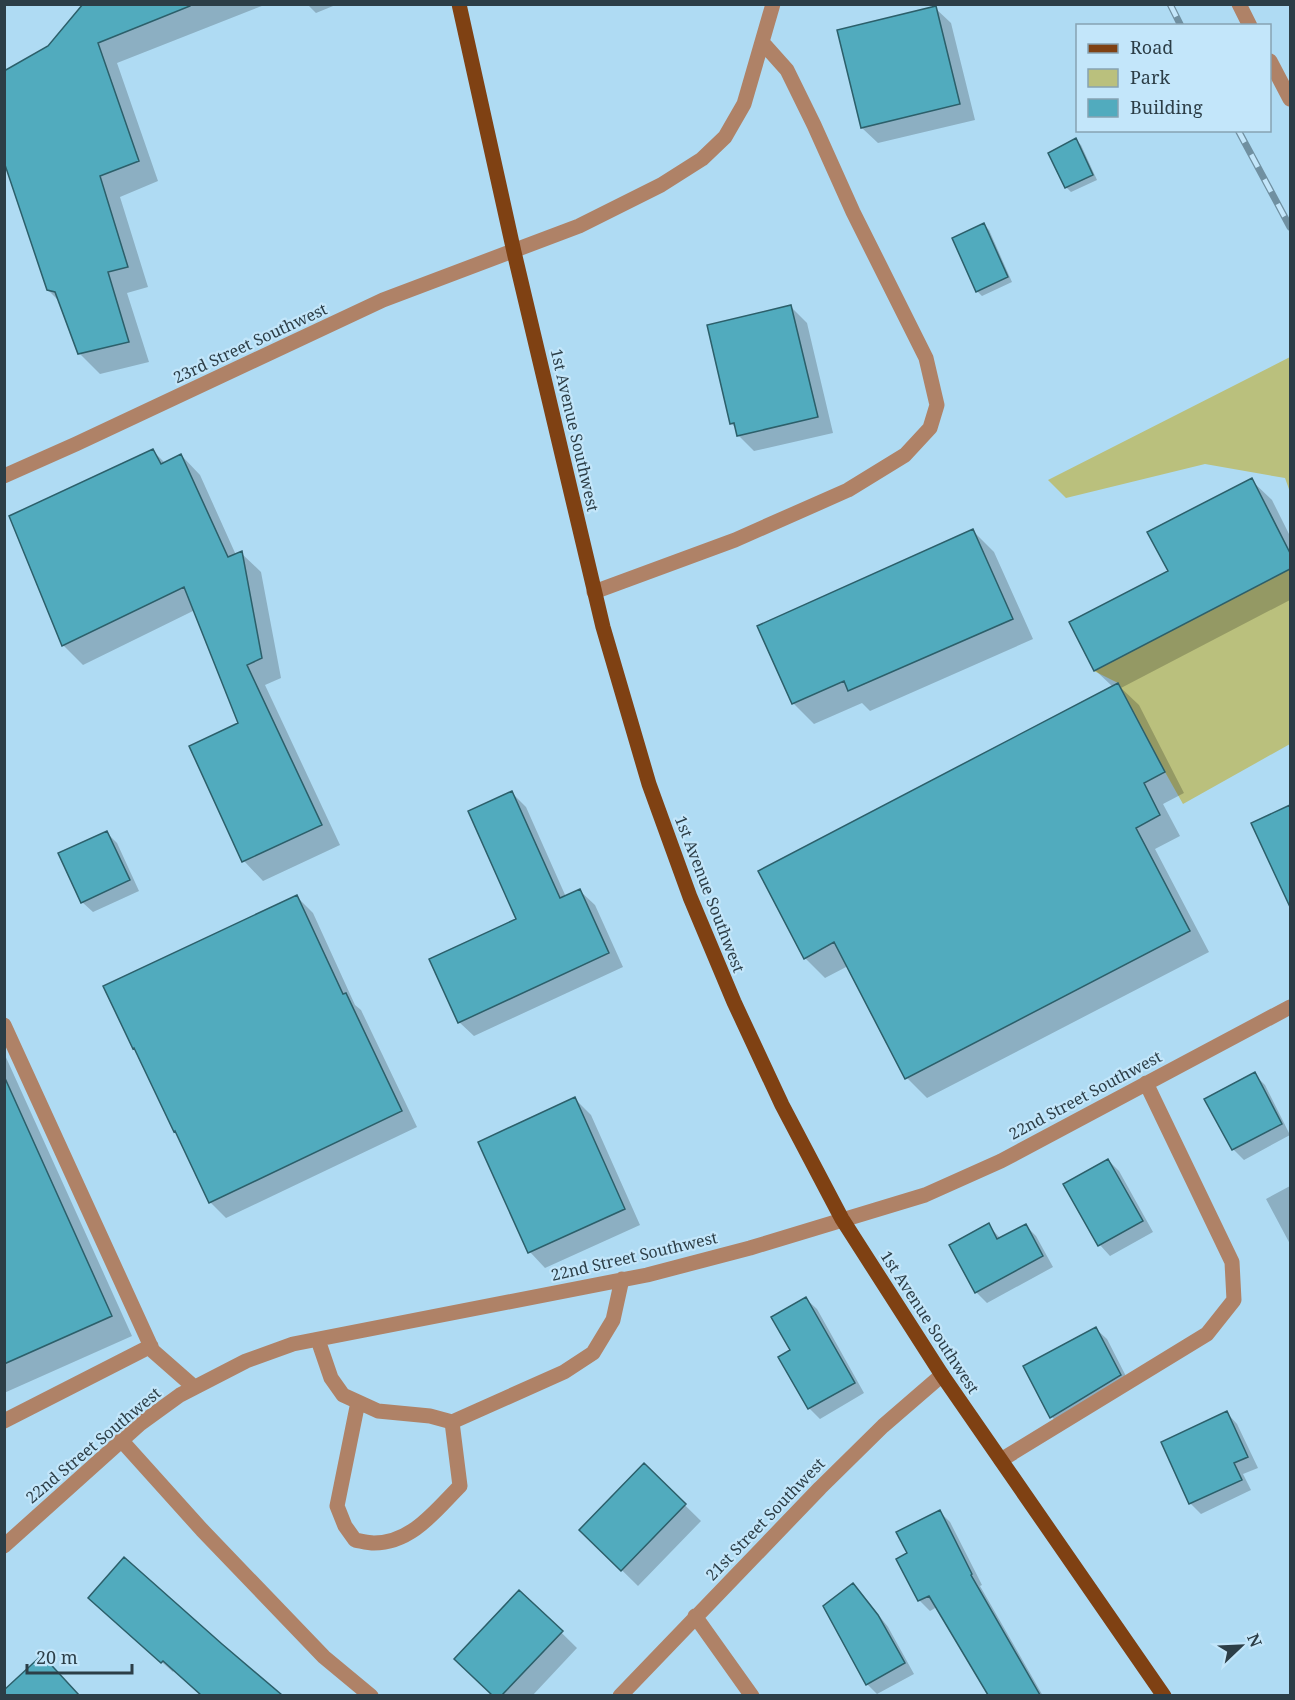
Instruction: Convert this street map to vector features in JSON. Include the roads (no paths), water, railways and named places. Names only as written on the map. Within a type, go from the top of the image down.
[{"type":"main road","name":"1st Avenue Southwest","points":[[459,4],[514,252],[603,627],[649,784],[690,897],[734,1002],[782,1105],[842,1219],[942,1375],[1164,1695]]},
{"type":"street","name":"23rd Street Southwest","points":[[4,476],[383,300],[579,226],[661,185],[702,159],[725,137],[744,104],[773,4]]},
{"type":"street","points":[[1239,4],[1249,24]]},
{"type":"street","points":[[594,592],[735,540],[848,490],[905,455],[930,428],[933,420],[937,405],[926,358],[853,212],[787,70],[762,42]]},
{"type":"street","points":[[1271,65],[1290,99]]},
{"type":"street","name":"22nd Street Southwest","points":[[4,1546],[140,1424],[180,1395],[246,1361],[293,1344],[647,1275],[750,1248],[925,1196],[1001,1161],[1290,1007]]},
{"type":"street","points":[[4,1025],[153,1352],[194,1387]]},
{"type":"street","points":[[1001,1460],[1207,1334],[1234,1300],[1232,1262],[1146,1083]]},
{"type":"street","points":[[318,1340],[331,1378],[343,1395],[378,1411],[430,1416],[452,1422],[564,1372],[593,1353],[613,1320],[622,1279]]},
{"type":"street","points":[[4,1421],[151,1346]]},
{"type":"street","name":"21st Street Southwest","points":[[620,1695],[820,1488],[883,1426],[942,1375]]},
{"type":"street","points":[[358,1402],[336,1506],[345,1526],[355,1540],[374,1543],[395,1540],[419,1527],[460,1486],[452,1422]]},
{"type":"street","points":[[122,1440],[202,1530],[324,1657],[370,1695]]},
{"type":"street","points":[[695,1616],[752,1695]]},
{"type":"railway","points":[[1170,4],[1180,24]]},
{"type":"railway","points":[[1239,132],[1290,227]]}]
